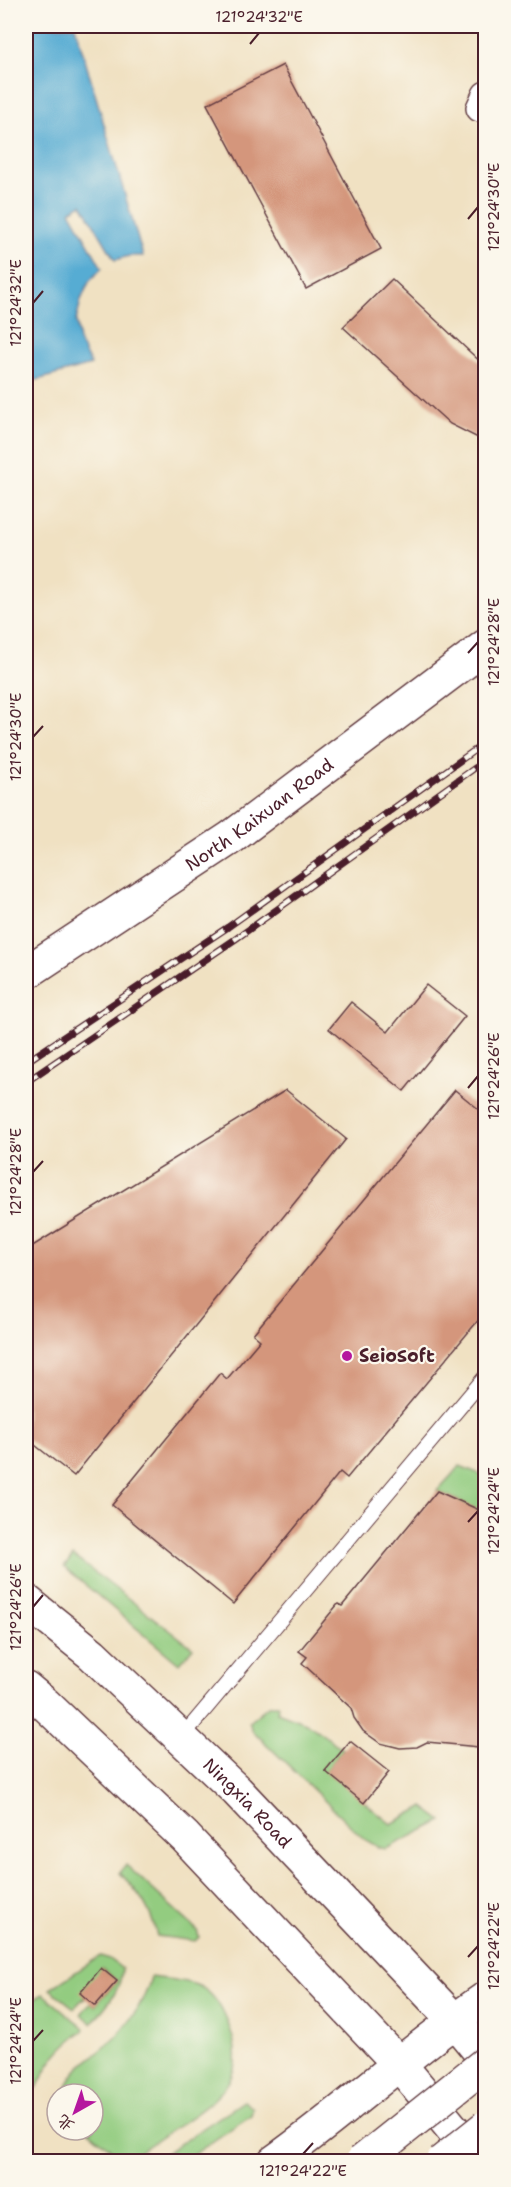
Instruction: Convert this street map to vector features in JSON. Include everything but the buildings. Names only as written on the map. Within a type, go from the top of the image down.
[{"type":"main road","name":"North Kaixuan Road","points":[[26,973],[232,837],[486,646]]},
{"type":"main road","name":"Ningxia Road","points":[[26,1601],[92,1654],[237,1791],[454,2020],[486,2061]]},
{"type":"main road","points":[[26,1688],[185,1837],[400,2065],[480,2162]]},
{"type":"main road","points":[[274,2162],[322,2128],[454,2020],[486,1998]]},
{"type":"main road","points":[[362,2162],[486,2061]]},
{"type":"main road","points":[[442,2162],[486,2127]]},
{"type":"lane","points":[[181,1737],[486,1376]]},
{"type":"green space","points":[[460,1466],[485,1476],[485,1513],[437,1491]]},
{"type":"green space","points":[[73,1556],[193,1648],[179,1664],[64,1567]]},
{"type":"green space","points":[[279,1705],[277,1712],[306,1723],[343,1749],[326,1771],[391,1824],[423,1807],[442,1821],[386,1849],[364,1839],[252,1730],[249,1722],[268,1706]]},
{"type":"green space","points":[[126,1865],[197,1930],[199,1937],[195,1941],[157,1936],[143,1902],[120,1873]]},
{"type":"green space","points":[[100,1956],[110,1959],[122,1969],[116,1991],[92,2023],[81,2014],[91,2002],[95,2006],[117,1981],[102,1968],[85,1997],[74,2008],[50,1989]]},
{"type":"green space","points":[[151,1977],[177,1980],[198,1986],[214,1997],[227,2021],[233,2039],[236,2055],[234,2069],[229,2081],[211,2102],[130,2158],[120,2157],[102,2142],[105,2142],[105,2082],[69,2082],[76,2072],[113,2039],[127,2023]]},
{"type":"green space","points":[[43,1994],[85,2029],[56,2055],[37,2088],[26,2079],[26,2005]]},
{"type":"green space","points":[[244,2101],[253,2108],[251,2115],[184,2161],[154,2161]]},
{"type":"water","points":[[26,26],[75,26],[143,256],[129,256],[115,260],[82,204],[70,211],[102,268],[89,282],[81,300],[76,321],[79,341],[91,365],[26,383]]},
{"type":"railway","points":[[26,1062],[228,927],[486,742]]},
{"type":"railway","points":[[26,1082],[237,938],[486,760]]},
{"type":"place","name":"SeioSoft","points":[[347,1356]]}]
